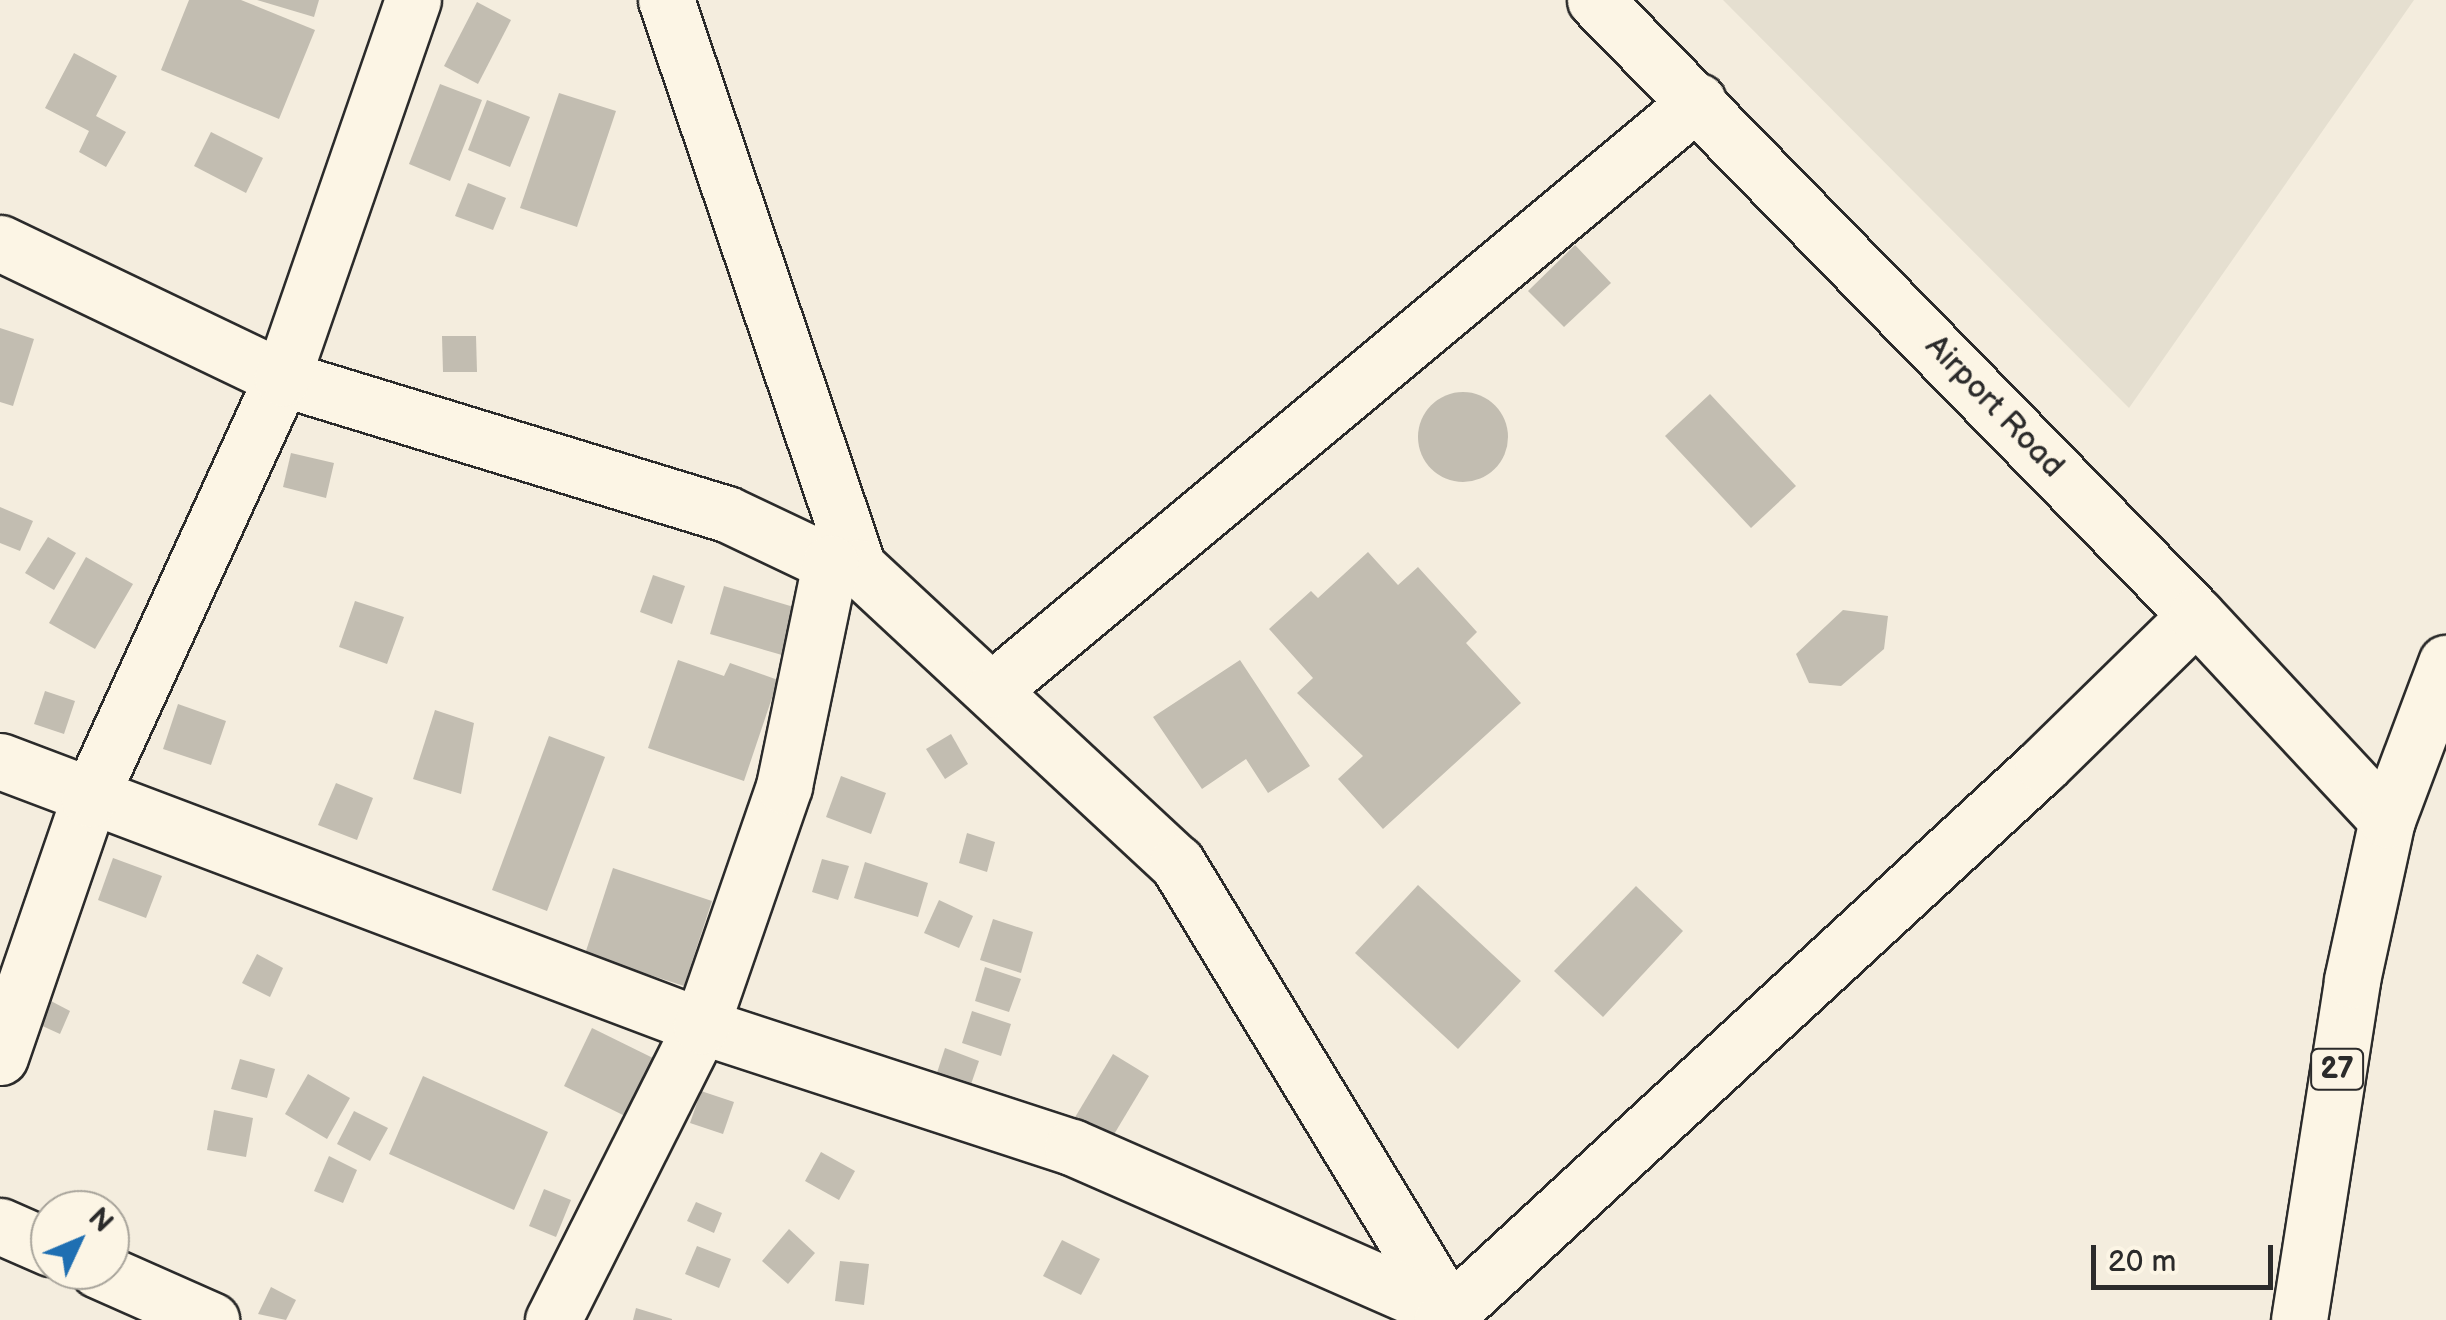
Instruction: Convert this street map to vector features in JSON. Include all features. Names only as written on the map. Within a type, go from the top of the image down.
[{"type":"street","points":[[0,1057],[89,799],[282,378],[413,0]]},
{"type":"street","points":[[553,1320],[702,1026],[784,786],[844,565],[666,0]]},
{"type":"street","name":"Airport Road","points":[[1595,0],[1698,101],[2196,615],[2387,820]]},
{"type":"street","points":[[993,688],[1698,101]]},
{"type":"street","points":[[0,243],[282,378],[728,514],[844,565],[993,688],[1178,862],[1446,1316]]},
{"type":"street","points":[[1446,1316],[2042,766],[2196,615]]},
{"type":"street","name":"27","points":[[2299,1320],[2352,980],[2387,820],[2446,663]]},
{"type":"street","points":[[0,761],[89,799],[702,1026],[1072,1147],[1446,1316]]},
{"type":"street","points":[[0,1226],[30,1239]]},
{"type":"street","points":[[130,1284],[211,1320]]},
{"type":"shaded area","points":[[1723,0],[2414,0],[2129,408]]},
{"type":"building","points":[[189,0],[241,0],[315,30],[279,119],[161,70]]},
{"type":"building","points":[[257,0],[319,0],[314,17]]},
{"type":"building","points":[[477,2],[511,20],[478,84],[444,66]]},
{"type":"building","points":[[74,53],[117,76],[96,116],[126,132],[106,167],[79,152],[89,131],[45,108]]},
{"type":"building","points":[[440,84],[482,100],[450,181],[409,164]]},
{"type":"building","points":[[559,93],[616,111],[577,227],[520,208]]},
{"type":"building","points":[[487,100],[530,117],[510,167],[468,150]]},
{"type":"building","points":[[211,132],[263,158],[246,193],[194,166]]},
{"type":"building","points":[[468,183],[506,198],[493,230],[455,216]]},
{"type":"building","points":[[1575,245],[1611,283],[1564,327],[1528,291]]},
{"type":"building","points":[[0,328],[34,339],[13,406],[0,402]]},
{"type":"building","points":[[442,336],[476,336],[477,372],[443,372]]},
{"type":"building","points":[[1463,392],[1480,395],[1495,405],[1505,420],[1505,454],[1495,469],[1480,479],[1463,482],[1446,479],[1431,469],[1421,454],[1418,437],[1421,420],[1431,405],[1446,395]]},
{"type":"building","points":[[1710,394],[1796,486],[1751,528],[1665,436]]},
{"type":"building","points":[[291,453],[334,463],[326,498],[283,487]]},
{"type":"building","points":[[0,507],[33,521],[20,551],[0,543]]},
{"type":"building","points":[[48,537],[76,553],[54,590],[25,573]]},
{"type":"building","points":[[1368,552],[1398,585],[1418,567],[1477,632],[1466,643],[1521,703],[1383,829],[1338,779],[1363,756],[1297,693],[1313,678],[1269,629],[1311,591],[1318,598]]},
{"type":"building","points":[[86,557],[133,584],[95,649],[49,623]]},
{"type":"building","points":[[653,575],[685,586],[672,624],[640,612]]},
{"type":"building","points":[[724,586],[797,608],[782,655],[710,634]]},
{"type":"building","points":[[355,601],[404,617],[387,664],[339,647]]},
{"type":"building","points":[[1843,610],[1888,616],[1884,649],[1841,686],[1809,683],[1796,654]]},
{"type":"building","points":[[678,660],[724,676],[730,663],[778,680],[744,781],[648,748]]},
{"type":"building","points":[[1240,660],[1310,766],[1268,793],[1246,759],[1202,789],[1153,717]]},
{"type":"building","points":[[45,691],[75,701],[64,734],[34,724]]},
{"type":"building","points":[[178,704],[226,721],[211,765],[163,749]]},
{"type":"building","points":[[435,710],[474,723],[461,794],[413,779]]},
{"type":"building","points":[[951,734],[968,764],[945,779],[926,749]]},
{"type":"building","points":[[549,736],[605,757],[547,911],[492,890]]},
{"type":"building","points":[[841,776],[886,793],[871,834],[826,817]]},
{"type":"building","points":[[336,783],[373,798],[357,840],[318,825]]},
{"type":"building","points":[[967,833],[995,842],[987,872],[959,863]]},
{"type":"building","points":[[113,858],[162,876],[146,918],[98,900]]},
{"type":"building","points":[[822,859],[849,866],[838,900],[812,892]]},
{"type":"building","points":[[865,862],[928,883],[918,917],[854,898]]},
{"type":"building","points":[[613,868],[712,901],[684,986],[585,954]]},
{"type":"building","points":[[1418,885],[1521,981],[1458,1049],[1355,953]]},
{"type":"building","points":[[1636,886],[1683,931],[1603,1017],[1554,971]]},
{"type":"building","points":[[939,900],[973,916],[959,948],[924,933]]},
{"type":"building","points":[[993,919],[1033,932],[1021,973],[980,960]]},
{"type":"building","points":[[257,954],[283,968],[270,997],[242,983]]},
{"type":"building","points":[[985,967],[1021,979],[1009,1012],[975,1001]]},
{"type":"building","points":[[49,1000],[70,1011],[60,1034],[38,1024]]},
{"type":"building","points":[[972,1011],[1011,1024],[1001,1056],[962,1043]]},
{"type":"building","points":[[592,1028],[657,1060],[629,1118],[564,1086]]},
{"type":"building","points":[[945,1048],[979,1061],[969,1090],[935,1079]]},
{"type":"building","points":[[1113,1054],[1149,1076],[1110,1141],[1074,1119]]},
{"type":"building","points":[[240,1059],[275,1069],[267,1098],[231,1089]]},
{"type":"building","points":[[308,1074],[350,1098],[327,1139],[285,1114]]},
{"type":"building","points":[[423,1076],[548,1132],[514,1210],[389,1154]]},
{"type":"building","points":[[701,1091],[734,1102],[723,1134],[690,1123]]},
{"type":"building","points":[[214,1110],[253,1118],[246,1157],[207,1150]]},
{"type":"building","points":[[354,1111],[388,1128],[370,1161],[337,1144]]},
{"type":"building","points":[[821,1152],[855,1171],[839,1200],[805,1181]]},
{"type":"building","points":[[329,1156],[357,1170],[343,1203],[314,1191]]},
{"type":"building","points":[[544,1189],[571,1200],[556,1237],[529,1226]]},
{"type":"building","points":[[696,1202],[722,1213],[714,1233],[687,1221]]},
{"type":"building","points":[[789,1229],[815,1253],[788,1284],[762,1261]]},
{"type":"building","points":[[1062,1240],[1100,1259],[1081,1295],[1043,1276]]},
{"type":"building","points":[[697,1246],[731,1259],[719,1288],[685,1274]]},
{"type":"building","points":[[840,1261],[869,1264],[864,1305],[835,1301]]},
{"type":"building","points":[[271,1287],[296,1300],[286,1320],[258,1314]]},
{"type":"building","points":[[636,1308],[672,1319],[672,1320],[633,1320]]}]
